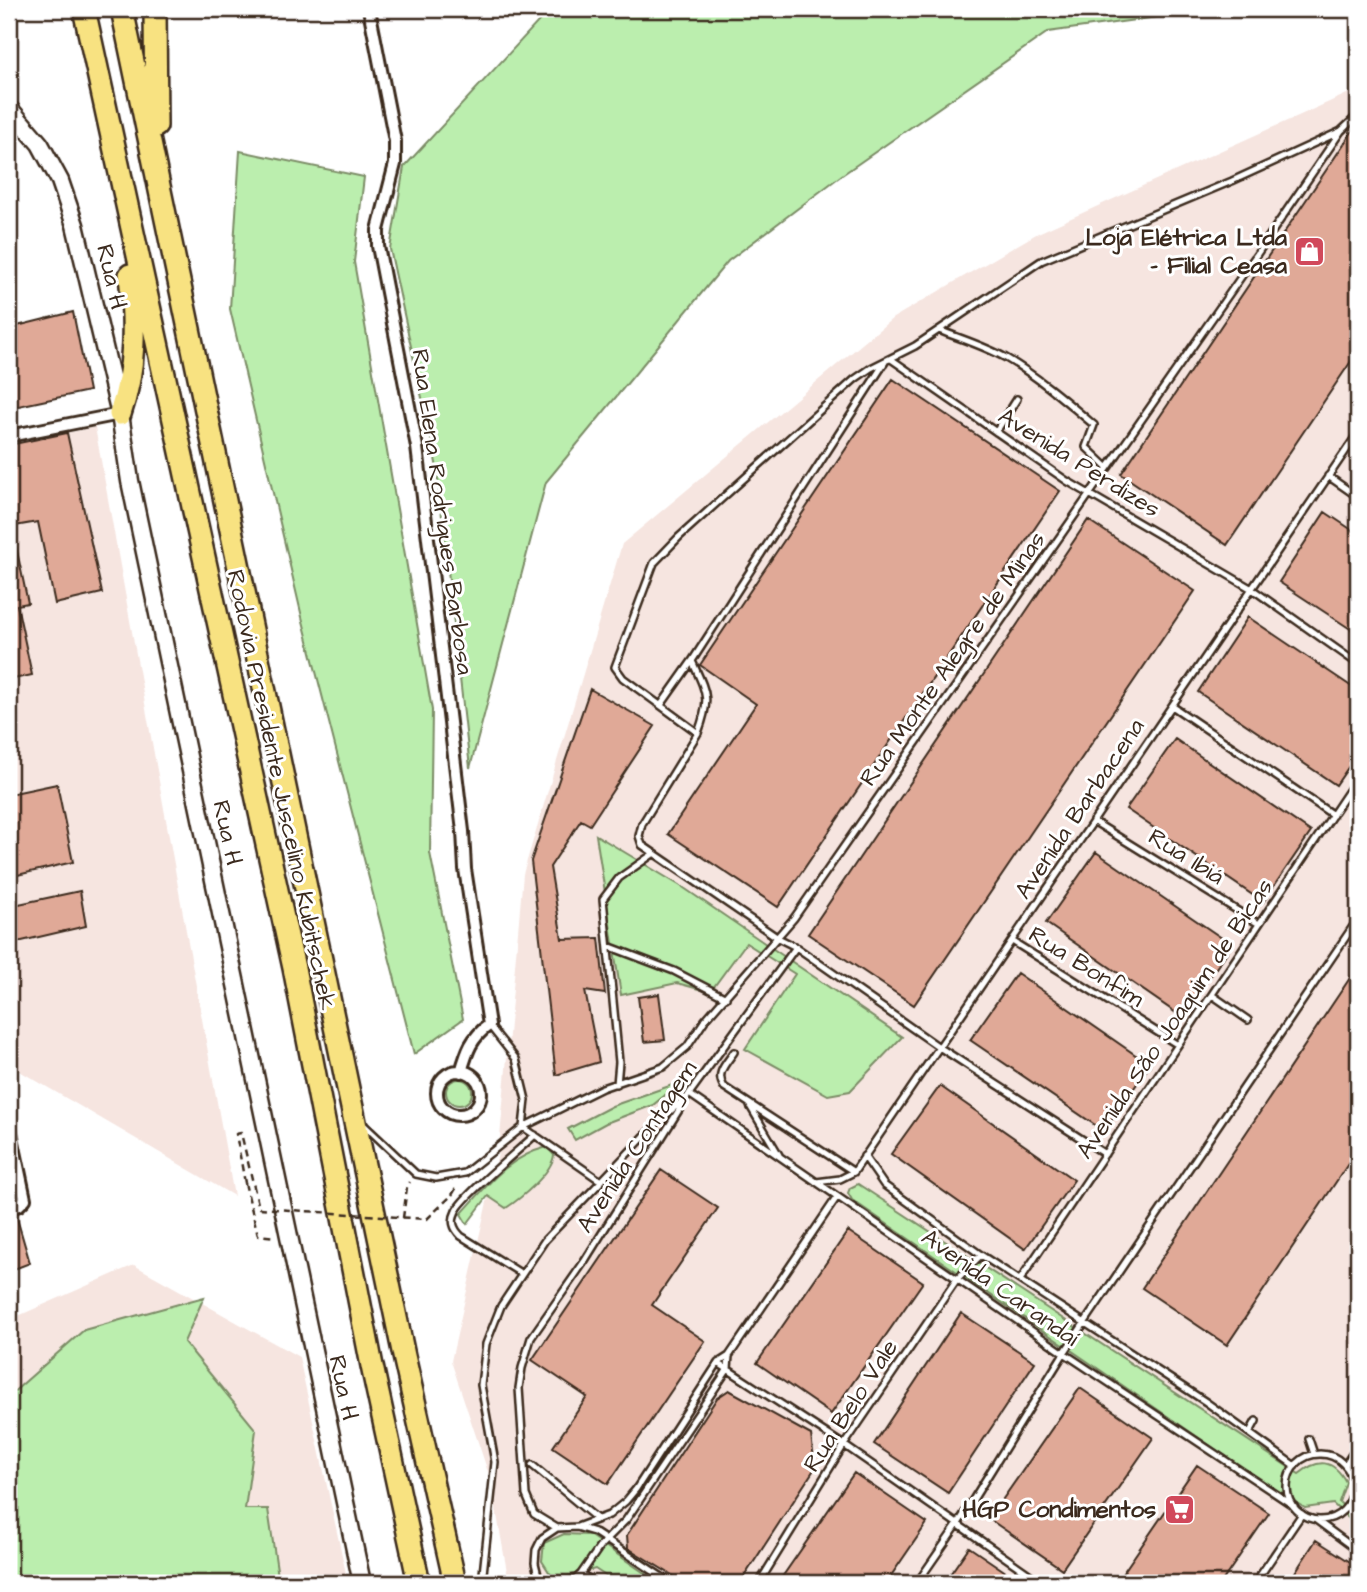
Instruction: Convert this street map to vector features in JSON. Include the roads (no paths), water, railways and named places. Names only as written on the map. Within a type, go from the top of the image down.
[{"type":"highway","name":"Rodovia Presidente Juscelino Kubitschek","points":[[84,9],[294,968],[372,1366],[419,1583]]},
{"type":"highway","name":"Rodovia Presidente Juscelino Kubitschek","points":[[122,9],[404,1356],[455,1583]]},
{"type":"highway","points":[[155,9],[157,172]]},
{"type":"highway","points":[[120,414],[128,389],[134,328],[122,182]]},
{"type":"main road","name":"Rua H","points":[[9,108],[40,144],[60,181],[75,225],[120,414],[130,481],[362,1583]]},
{"type":"street","name":"Rua Elena Rodrigues Barbosa","points":[[369,9],[395,141],[395,164],[378,230],[378,246],[417,447],[463,831],[465,869],[489,1025]]},
{"type":"street","points":[[9,436],[120,414]]},
{"type":"street","points":[[461,1072],[469,1044],[489,1025]]},
{"type":"street","points":[[461,1072],[475,1079],[481,1094],[479,1102],[468,1113],[452,1115],[439,1105],[437,1089],[445,1076],[461,1072]]},
{"type":"street","points":[[9,1123],[25,1199],[9,1209]]},
{"type":"lane","name":"Rua Monte Alegre de Minas","points":[[523,1127],[601,1088],[663,1067],[687,1047],[705,1020],[778,939],[1341,131],[1358,116]]},
{"type":"lane","name":"Rua Monte Alegre de Minas","points":[[888,360],[661,705],[623,678],[615,667],[654,564],[679,537],[855,379],[939,330],[1041,261],[1233,181],[1341,131]]},
{"type":"lane","points":[[939,330],[1008,360],[1070,404],[1094,425],[1086,447],[1107,467]]},
{"type":"lane","name":"Avenida Perdizes","points":[[888,360],[1067,481],[1252,589],[1358,664]]},
{"type":"lane","points":[[996,432],[1017,399]]},
{"type":"lane","name":"Avenida Barbacena","points":[[854,1172],[1358,433]]},
{"type":"lane","points":[[1328,476],[1358,497]]},
{"type":"lane","points":[[692,661],[707,697],[706,710],[698,733],[642,824],[639,836],[642,845],[778,939],[796,947],[939,1047],[1105,1154]]},
{"type":"lane","points":[[661,705],[698,733]]},
{"type":"lane","points":[[1171,706],[1333,815]]},
{"type":"lane","name":"Avenida São Joaquim de Bicas","points":[[1020,1280],[1358,777]]},
{"type":"lane","name":"Rua Ibiá","points":[[1093,821],[1259,924]]},
{"type":"lane","points":[[617,1084],[619,1062],[603,898],[619,878],[653,854]]},
{"type":"lane","points":[[917,1583],[958,1524],[1064,1353],[1358,919]]},
{"type":"lane","name":"Rua Bonfim","points":[[1012,941],[1178,1045]]},
{"type":"lane","points":[[608,946],[674,971],[726,998]]},
{"type":"lane","name":"Avenida Contagem","points":[[557,1528],[534,1514],[526,1495],[519,1388],[531,1338],[584,1262],[689,1094],[796,947]]},
{"type":"lane","points":[[1212,995],[1248,1020]]},
{"type":"lane","name":"Rua Elena Rodrigues Barbosa","points":[[489,1025],[516,1059],[526,1100],[523,1127]]},
{"type":"lane","points":[[734,1052],[719,1074],[723,1087],[854,1172],[840,1180],[817,1182]]},
{"type":"lane","points":[[481,1583],[495,1462],[481,1385],[486,1344],[500,1306],[544,1240],[656,1124],[689,1094]]},
{"type":"lane","name":"Avenida Carandaí","points":[[689,1094],[1064,1353],[1294,1506]]},
{"type":"lane","points":[[748,1103],[781,1158]]},
{"type":"lane","points":[[354,1116],[416,1174],[436,1178],[465,1173],[523,1127],[601,1181]]},
{"type":"lane","points":[[522,1274],[461,1236],[455,1230],[453,1221],[459,1205],[535,1135]]},
{"type":"lane","name":"Avenida Carandaí","points":[[864,1156],[884,1185],[981,1255],[1250,1432],[1295,1466]]},
{"type":"lane","points":[[550,1583],[539,1580],[535,1563],[536,1550],[542,1538],[557,1528],[577,1527],[618,1509],[636,1489],[718,1363],[729,1356],[837,1197]]},
{"type":"lane","name":"Rua Belo Vale","points":[[759,1583],[845,1445],[957,1279],[981,1255]]},
{"type":"lane","points":[[571,1583],[607,1540],[618,1531],[644,1496],[728,1369],[729,1356]]},
{"type":"lane","points":[[718,1363],[845,1445],[1042,1583]]},
{"type":"lane","points":[[1250,1432],[1256,1421]]},
{"type":"lane","points":[[1309,1438],[1314,1454]]},
{"type":"lane","points":[[1345,1465],[1358,1445]]},
{"type":"lane","points":[[1314,1454],[1336,1458],[1350,1472],[1356,1492],[1339,1513],[1322,1519],[1302,1514],[1294,1506],[1287,1486],[1289,1475],[1295,1466],[1303,1458],[1314,1454]]},
{"type":"lane","points":[[532,1465],[597,1519]]},
{"type":"lane","points":[[1255,1583],[1302,1514]]},
{"type":"lane","points":[[1313,1518],[1358,1551]]},
{"type":"lane","points":[[577,1527],[594,1532],[671,1583]]},
{"type":"lane","points":[[581,1574],[595,1583]]},
{"type":"place","name":"Loja Elétrica Ltda - Filial Ceasa","points":[[1310,252]]},
{"type":"place","name":"HGP Condimentos","points":[[1179,1510]]}]
